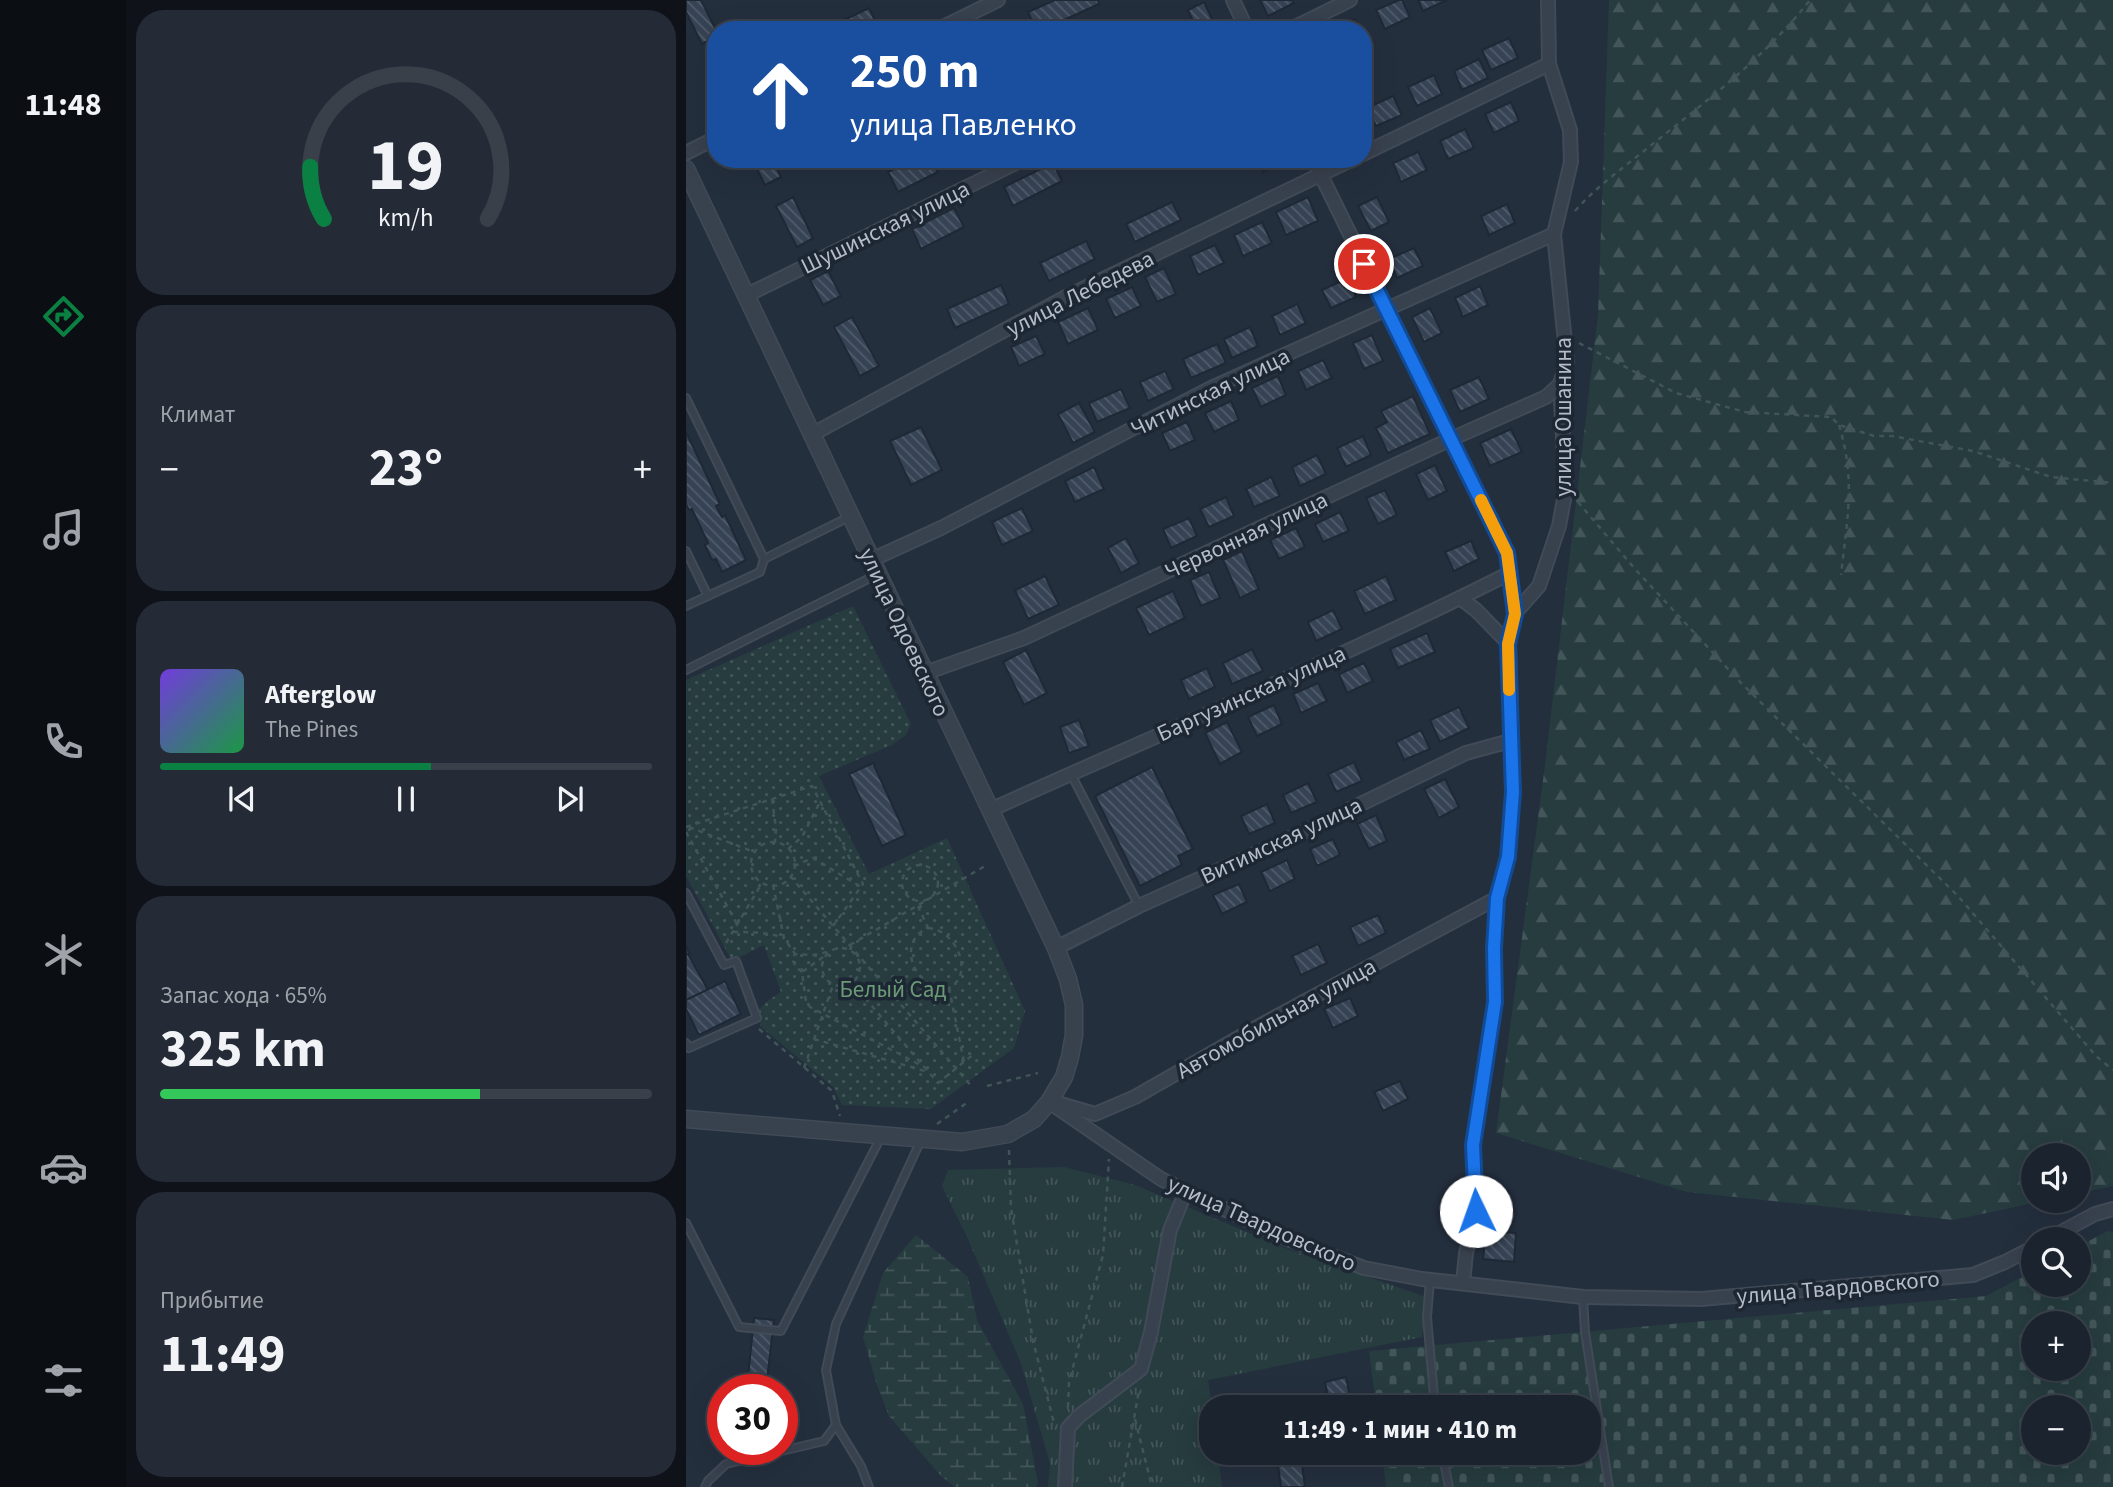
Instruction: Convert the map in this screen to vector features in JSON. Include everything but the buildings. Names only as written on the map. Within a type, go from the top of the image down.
[{"type":"street","points":[[955,21],[998,0]]},
{"type":"street","points":[[1233,0],[1243,21]]},
{"type":"street","points":[[1307,21],[1350,0]]},
{"type":"street","name":"улица Ошанина","points":[[1463,1283],[1466,1254],[1476,1211],[1473,1145],[1495,1002],[1497,898],[1508,857],[1513,792],[1508,644],[1515,614],[1539,586],[1559,526],[1566,489],[1560,384],[1567,362],[1554,234],[1571,162],[1570,130],[1549,64],[1548,0]]},
{"type":"street","points":[[1372,150],[1549,64]]},
{"type":"street","points":[[686,153],[707,142]]},
{"type":"street","name":"Шушинская улица","points":[[745,296],[1006,168]]},
{"type":"street","points":[[1318,168],[1507,553],[1515,614]]},
{"type":"street","name":"улица Лебедева","points":[[811,435],[1064,298],[1335,168]]},
{"type":"street","name":"улица Одоевского","points":[[686,169],[1056,947],[1074,1005],[1074,1035],[1064,1077],[1049,1101]]},
{"type":"street","name":"Читинская улица","points":[[874,567],[941,528],[1211,388],[1554,234]]},
{"type":"street","name":"Червонная улица","points":[[925,673],[1024,638],[1546,397],[1560,384]]},
{"type":"street","name":"Баргузинская улица","points":[[990,810],[1232,703],[1510,573]]},
{"type":"street","points":[[1460,598],[1476,610],[1508,644]]},
{"type":"street","name":"Витимская улица","points":[[1056,947],[1466,753],[1510,741]]},
{"type":"street","name":"Автомобильная улица","points":[[1049,1101],[1095,1114],[1135,1097],[1261,1025],[1497,898]]},
{"type":"street","points":[[686,1119],[962,1142],[1008,1134],[1034,1119],[1049,1101]]},
{"type":"street","name":"улица Твардовского","points":[[1049,1101],[1161,1179],[1285,1238],[1363,1268],[1430,1280],[1583,1297],[1701,1298],[1973,1275],[2021,1254]]},
{"type":"street","points":[[1065,1487],[1062,1429],[1141,1369],[1151,1332],[1170,1230],[1186,1191]]},
{"type":"street","points":[[2071,1227],[2095,1214],[2113,1209]]},
{"type":"lane","points":[[686,606],[760,572],[764,559],[687,403]]},
{"type":"lane","points":[[764,559],[850,517]]},
{"type":"lane","points":[[686,551],[708,596]]},
{"type":"lane","points":[[686,670],[874,567]]},
{"type":"lane","points":[[1070,774],[1139,906]]},
{"type":"lane","points":[[686,893],[724,965],[736,961],[757,1018],[689,1048],[686,1043]]},
{"type":"lane","points":[[686,1223],[739,1327],[781,1331],[882,1135]]},
{"type":"lane","points":[[869,1487],[861,1466],[836,1425],[826,1370],[836,1324],[922,1139]]},
{"type":"lane","points":[[1430,1280],[1427,1317],[1434,1395]]},
{"type":"lane","points":[[1583,1297],[1585,1332],[1609,1487]]},
{"type":"lane","points":[[705,1487],[726,1464],[824,1441],[836,1425]]},
{"type":"lane","points":[[1445,1465],[1449,1487]]},
{"type":"path","points":[[1554,234],[1578,207],[1610,178],[1732,80],[1791,24],[1810,0]]},
{"type":"path","points":[[1565,336],[1676,393],[1745,412],[1832,417],[1839,425],[1847,450],[1851,488],[1841,575]]},
{"type":"path","points":[[1839,425],[1874,436],[1892,436],[1973,451],[2051,477],[2113,483]]},
{"type":"path","points":[[1566,489],[1634,569],[1742,684],[1958,896],[2096,1056],[2113,1070]]},
{"type":"path","points":[[686,827],[812,786],[863,884],[833,926]]},
{"type":"path","points":[[772,799],[775,843]]},
{"type":"path","points":[[788,849],[802,837],[820,802]]},
{"type":"path","points":[[686,827],[754,852]]},
{"type":"path","points":[[686,832],[737,925]]},
{"type":"path","points":[[775,843],[788,849],[794,866],[783,883],[773,886],[757,879],[751,866],[754,852],[765,844],[775,843]]},
{"type":"path","points":[[794,866],[813,858],[860,887]]},
{"type":"path","points":[[915,866],[926,867],[935,874],[936,890],[929,899],[917,901],[904,890],[903,878],[915,866]]},
{"type":"path","points":[[850,945],[985,866]]},
{"type":"path","points":[[790,876],[972,1087]]},
{"type":"path","points":[[719,954],[762,883]]},
{"type":"path","points":[[773,886],[784,938],[795,954]]},
{"type":"path","points":[[918,906],[928,928]]},
{"type":"path","points":[[928,928],[937,928],[959,953],[961,973],[956,984],[949,988],[930,986],[914,969],[914,942],[923,930],[928,928]]},
{"type":"path","points":[[733,932],[765,933],[784,938]]},
{"type":"path","points":[[795,954],[814,955],[845,947],[857,954],[859,972],[852,983],[833,985],[823,976],[823,957]]},
{"type":"path","points":[[802,972],[827,952]]},
{"type":"path","points":[[795,954],[792,959],[802,972],[806,1002],[810,1007],[924,1067]]},
{"type":"path","points":[[812,964],[814,955]]},
{"type":"path","points":[[852,983],[938,1083],[975,1054]]},
{"type":"path","points":[[804,1068],[833,985]]},
{"type":"path","points":[[949,988],[964,1062]]},
{"type":"path","points":[[750,1021],[832,1091],[839,1116]]},
{"type":"path","points":[[814,1039],[928,1072]]},
{"type":"path","points":[[987,1086],[1038,1073]]},
{"type":"path","points":[[934,1126],[968,1102]]},
{"type":"path","points":[[1008,1134],[1011,1208],[1028,1314],[1033,1341],[1062,1429]]},
{"type":"path","points":[[1062,1429],[1069,1382],[1104,1255],[1110,1145]]},
{"type":"path","points":[[1122,1487],[1141,1369]]},
{"type":"path","points":[[1135,1417],[1152,1487]]},
{"type":"green space","points":[[1609,0],[2113,0],[2113,1186],[2091,1191],[2091,1143],[2021,1143],[2021,1206],[1953,1220],[1687,1192],[1496,1133],[1545,765],[1598,315]]},
{"type":"green space","name":"Белый Сад","points":[[853,606],[911,724],[906,735],[892,745],[819,776],[869,874],[947,838],[1025,1011],[1014,1048],[931,1109],[842,1105],[833,1087],[761,1027],[758,1011],[781,992],[764,945],[732,961],[686,876],[686,680]]},
{"type":"green space","points":[[1064,1167],[1135,1185],[1290,1250],[1426,1297],[1422,1337],[1208,1380],[1210,1395],[1199,1395],[1199,1465],[1219,1465],[1222,1487],[1048,1487],[1050,1463],[1020,1361],[942,1186],[948,1170]]},
{"type":"green space","points":[[2108,1231],[2113,1232],[2113,1487],[1386,1487],[1383,1465],[1601,1465],[1601,1395],[1374,1395],[1369,1351],[1986,1296],[2021,1277],[2021,1297],[2091,1297],[2091,1240]]},
{"type":"green space","points":[[916,1235],[968,1277],[977,1320],[1023,1404],[1038,1483],[1036,1487],[955,1487],[941,1476],[889,1416],[863,1337],[883,1273]]},
{"type":"slow traffic","points":[[1481,500],[1507,553],[1515,614],[1508,644],[1509,690]]},
{"type":"route","points":[[1364,264],[1507,553],[1515,614],[1508,644],[1513,792],[1508,857],[1497,898],[1495,1002],[1473,1145],[1476,1211]]}]
